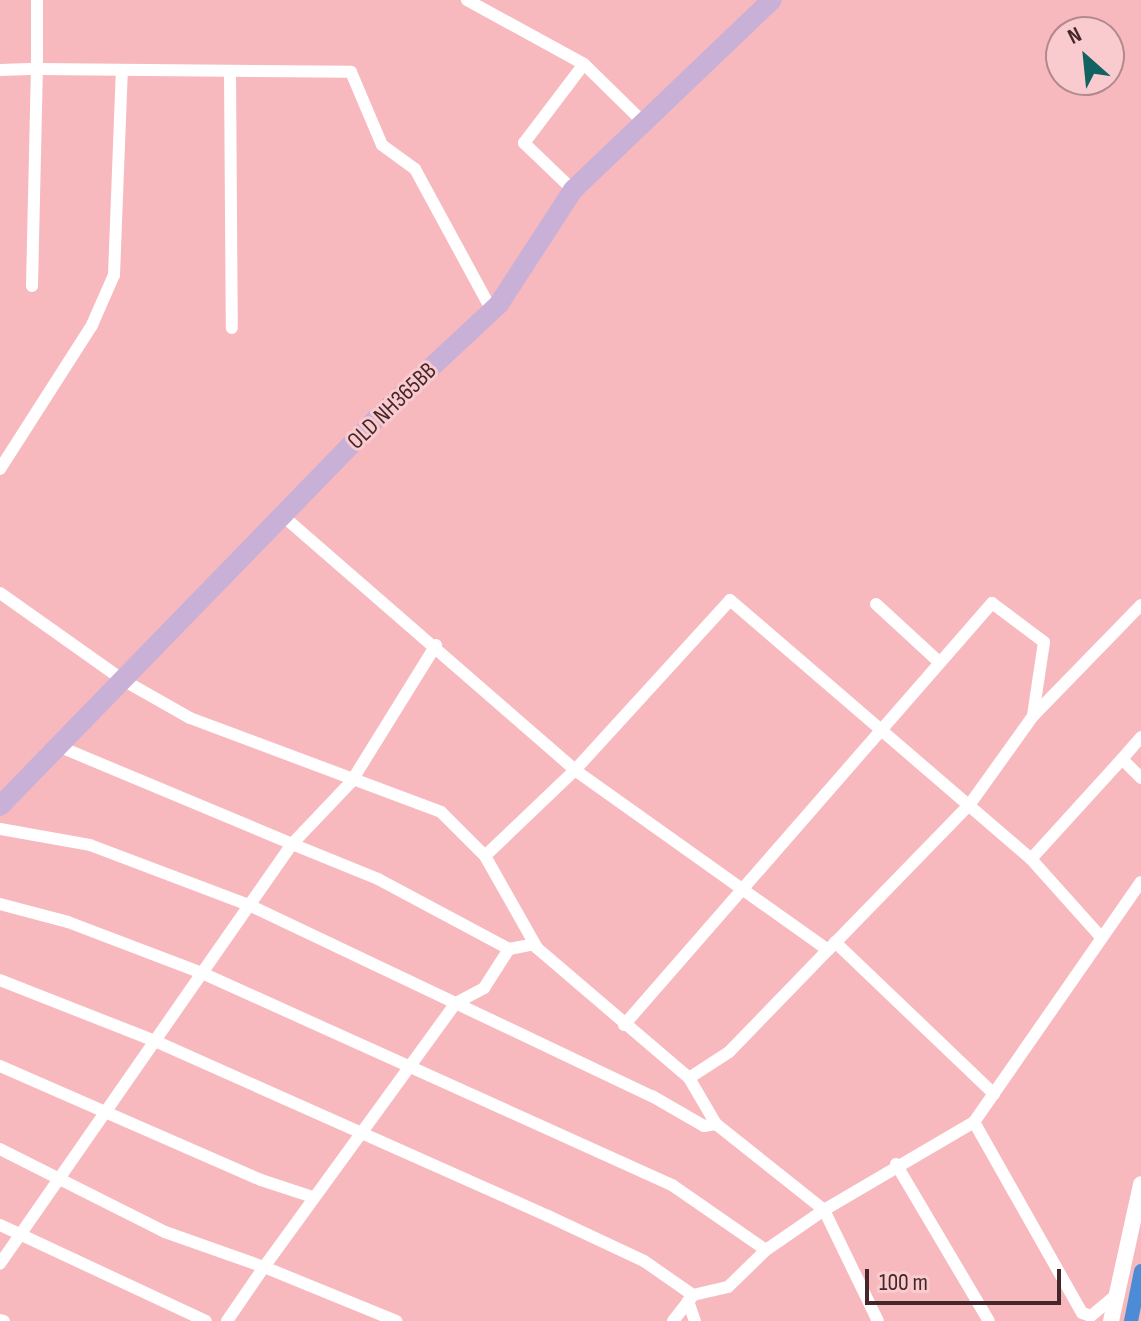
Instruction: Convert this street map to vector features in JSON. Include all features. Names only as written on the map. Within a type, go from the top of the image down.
[{"type":"main road","name":"OLD NH365BB","points":[[0,806],[378,417],[492,311],[573,190],[772,0]]},
{"type":"street","points":[[32,286],[37,0]]},
{"type":"street","points":[[467,0],[584,64],[644,123]]},
{"type":"street","points":[[573,190],[524,143],[584,64]]},
{"type":"street","points":[[0,70],[351,72],[382,145],[415,169],[492,311]]},
{"type":"street","points":[[0,469],[92,325],[114,275],[122,70]]},
{"type":"street","points":[[230,71],[232,328]]},
{"type":"street","points":[[283,516],[436,645],[575,770],[831,946],[994,1094]]},
{"type":"street","points":[[0,593],[123,680],[190,718],[351,782],[441,812],[485,856],[535,944],[624,1025],[689,1078],[716,1124],[824,1210],[878,1321]]},
{"type":"street","points":[[485,856],[575,770],[730,600],[1031,859],[1101,937]]},
{"type":"street","points":[[624,1025],[746,888],[768,854],[992,603],[1044,642],[1033,716]]},
{"type":"street","points":[[876,604],[939,662]]},
{"type":"street","points":[[689,1078],[729,1052],[970,804],[1033,716],[1141,605]]},
{"type":"street","points":[[0,1264],[25,1233],[58,1176],[104,1108],[155,1041],[292,844],[351,782],[436,645]]},
{"type":"street","points":[[1031,859],[1141,737]]},
{"type":"street","points":[[58,746],[378,879],[509,949],[535,944]]},
{"type":"street","points":[[1122,759],[1141,778]]},
{"type":"street","points":[[0,829],[90,845],[249,905],[704,1126],[716,1124]]},
{"type":"street","points":[[673,1321],[690,1298],[728,1287],[766,1250],[824,1210],[896,1164],[974,1122],[1141,882]]},
{"type":"street","points":[[0,904],[68,922],[202,973],[408,1069],[672,1185],[766,1250]]},
{"type":"street","points":[[227,1321],[359,1133],[456,1003],[484,988],[509,949]]},
{"type":"street","points":[[0,980],[155,1041],[644,1261],[690,1298],[695,1321]]},
{"type":"street","points":[[0,1066],[104,1108],[261,1180],[313,1197]]},
{"type":"street","points":[[974,1122],[1082,1313],[1091,1316],[1119,1292]]},
{"type":"street","points":[[0,1149],[165,1232],[264,1267],[396,1321]]},
{"type":"street","points":[[896,1164],[989,1321]]},
{"type":"street","points":[[1111,1321],[1141,1184]]},
{"type":"street","points":[[0,1225],[25,1233],[206,1321]]},
{"type":"waterway","points":[[1131,1321],[1141,1271]]}]
